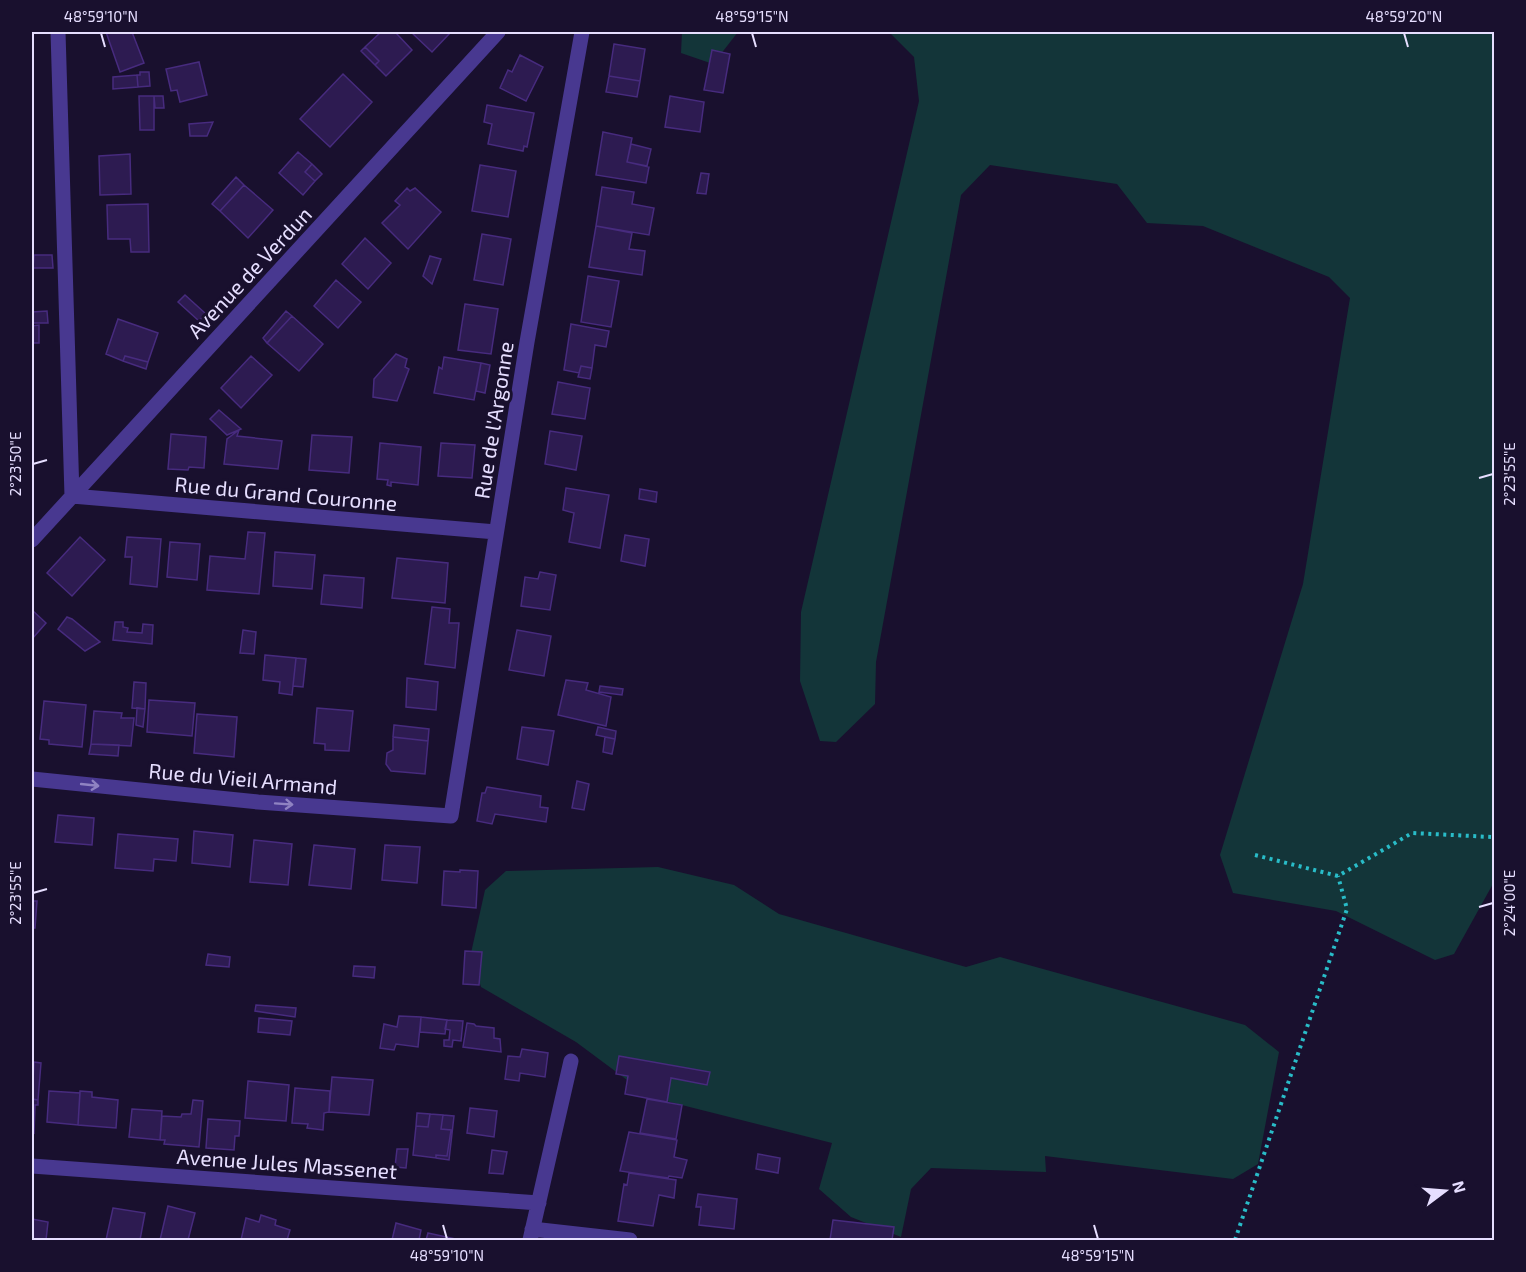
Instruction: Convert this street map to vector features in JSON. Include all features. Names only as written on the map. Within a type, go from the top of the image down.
[{"type":"street","points":[[58,32],[72,496]]},
{"type":"street","name":"Avenue de Verdun","points":[[32,540],[498,32]]},
{"type":"street","name":"Rue de l'Argonne","points":[[451,816],[527,342],[582,32]]},
{"type":"street","name":"Rue du Grand Couronne","points":[[72,496],[496,532]]},
{"type":"street","name":"Rue du Vieil Armand","points":[[32,779],[258,802],[451,816]]},
{"type":"street","points":[[571,1061],[531,1234],[630,1240]]},
{"type":"street","name":"Avenue Jules Massenet","points":[[32,1166],[539,1203]]},
{"type":"path","points":[[1255,855],[1338,876],[1412,833],[1491,837]]},
{"type":"path","points":[[1235,1240],[1347,909],[1338,876]]},
{"type":"green space","points":[[682,32],[738,32],[713,64],[681,53]]},
{"type":"green space","points":[[889,32],[1494,32],[1494,882],[1454,954],[1435,960],[1336,911],[1233,893],[1220,855],[1303,584],[1350,298],[1329,277],[1203,226],[1147,223],[1117,184],[990,165],[961,195],[876,662],[875,704],[836,742],[820,741],[800,681],[801,612],[919,101],[914,57]]},
{"type":"green space","points":[[658,867],[734,885],[779,914],[966,967],[1000,957],[1245,1025],[1279,1052],[1258,1164],[1233,1179],[1045,1156],[1046,1172],[931,1168],[911,1189],[901,1237],[851,1217],[819,1189],[832,1143],[650,1097],[576,1042],[481,987],[471,953],[485,890],[506,871]]},
{"type":"building","points":[[106,32],[132,32],[144,63],[120,72]]},
{"type":"building","points":[[381,32],[395,32],[412,50],[386,76],[375,65],[379,61],[365,47]]},
{"type":"building","points":[[411,32],[451,32],[432,52]]},
{"type":"building","points":[[614,44],[645,49],[640,81],[609,76]]},
{"type":"building","points":[[365,47],[379,61],[375,65],[361,51]]},
{"type":"building","points":[[712,50],[730,54],[723,93],[704,90]]},
{"type":"building","points":[[520,55],[543,67],[526,101],[500,88],[508,70],[512,72]]},
{"type":"building","points":[[199,62],[207,95],[180,102],[177,90],[171,91],[166,69]]},
{"type":"building","points":[[140,72],[149,72],[150,86],[138,87],[137,75],[140,75]]},
{"type":"building","points":[[343,74],[372,102],[330,147],[300,119]]},
{"type":"building","points":[[137,75],[138,87],[113,89],[113,77]]},
{"type":"building","points":[[609,76],[640,81],[637,97],[606,92]]},
{"type":"building","points":[[139,96],[154,96],[154,130],[140,130]]},
{"type":"building","points":[[154,96],[163,96],[164,108],[155,108]]},
{"type":"building","points":[[670,96],[704,102],[700,132],[665,127]]},
{"type":"building","points":[[487,105],[534,113],[527,147],[524,146],[523,151],[488,144],[492,124],[484,122]]},
{"type":"building","points":[[213,122],[207,136],[190,136],[189,124]]},
{"type":"building","points":[[603,132],[632,138],[627,162],[649,167],[646,183],[596,175]]},
{"type":"building","points":[[631,144],[651,149],[647,166],[627,162]]},
{"type":"building","points":[[298,152],[312,164],[305,172],[315,181],[303,195],[279,173]]},
{"type":"building","points":[[130,154],[131,194],[100,195],[99,156]]},
{"type":"building","points":[[312,164],[322,174],[315,181],[305,172]]},
{"type":"building","points":[[480,165],[516,171],[508,217],[472,211]]},
{"type":"building","points":[[701,173],[709,174],[706,194],[697,193]]},
{"type":"building","points":[[236,177],[244,185],[220,211],[212,204]]},
{"type":"building","points":[[244,185],[273,210],[248,238],[220,211]]},
{"type":"building","points":[[602,187],[634,192],[632,204],[654,208],[649,235],[596,226]]},
{"type":"building","points":[[407,188],[410,191],[415,188],[441,212],[408,249],[382,223],[400,205],[395,201]]},
{"type":"building","points":[[148,204],[149,252],[131,252],[130,239],[108,239],[107,205]]},
{"type":"building","points":[[596,226],[632,233],[629,249],[645,251],[642,275],[589,267]]},
{"type":"building","points":[[482,234],[511,239],[503,285],[474,280]]},
{"type":"building","points":[[365,238],[391,263],[368,289],[342,264]]},
{"type":"building","points":[[34,255],[52,255],[53,268],[33,268]]},
{"type":"building","points":[[430,256],[441,259],[432,284],[423,276]]},
{"type":"building","points":[[588,276],[619,281],[611,327],[581,322]]},
{"type":"building","points":[[336,280],[361,302],[338,328],[314,306]]},
{"type":"building","points":[[185,295],[206,314],[199,321],[178,302]]},
{"type":"building","points":[[465,304],[498,309],[491,354],[458,350]]},
{"type":"building","points":[[47,311],[48,323],[32,323],[32,312]]},
{"type":"building","points":[[286,311],[292,316],[267,343],[263,338]]},
{"type":"building","points":[[292,316],[323,344],[299,371],[267,343]]},
{"type":"building","points":[[118,319],[158,333],[148,362],[125,356],[123,361],[106,354]]},
{"type":"building","points":[[571,324],[609,331],[606,347],[595,345],[592,368],[581,366],[579,373],[564,370]]},
{"type":"building","points":[[39,325],[39,343],[32,343],[32,326]]},
{"type":"building","points":[[396,354],[407,359],[405,367],[409,369],[397,401],[373,397],[374,379]]},
{"type":"building","points":[[125,356],[148,362],[146,369],[123,361]]},
{"type":"building","points":[[251,356],[272,375],[241,408],[221,388]]},
{"type":"building","points":[[444,357],[481,363],[474,400],[434,393],[439,367],[442,369]]},
{"type":"building","points":[[481,363],[490,365],[485,393],[476,391]]},
{"type":"building","points":[[581,366],[592,368],[590,379],[578,377]]},
{"type":"building","points":[[558,382],[590,388],[585,419],[552,414]]},
{"type":"building","points":[[219,410],[241,429],[227,435],[210,419]]},
{"type":"building","points":[[239,430],[237,436],[282,441],[278,469],[224,464],[227,439]]},
{"type":"building","points":[[550,431],[582,436],[576,470],[545,464]]},
{"type":"building","points":[[171,434],[206,437],[204,468],[168,469]]},
{"type":"building","points":[[312,435],[352,437],[349,473],[309,470]]},
{"type":"building","points":[[380,443],[421,447],[418,485],[391,482],[391,486],[387,485],[388,480],[377,479]]},
{"type":"building","points":[[441,443],[475,445],[472,478],[438,476]]},
{"type":"building","points":[[566,488],[609,495],[600,548],[569,542],[574,513],[563,510]]},
{"type":"building","points":[[640,489],[657,492],[656,502],[639,499]]},
{"type":"building","points":[[248,532],[265,533],[259,594],[207,590],[210,556],[245,559]]},
{"type":"building","points":[[625,535],[649,539],[645,566],[621,561]]},
{"type":"building","points":[[80,537],[105,560],[72,596],[47,573]]},
{"type":"building","points":[[127,537],[161,539],[157,587],[130,584],[132,557],[125,557]]},
{"type":"building","points":[[170,542],[200,544],[197,580],[167,577]]},
{"type":"building","points":[[275,552],[315,555],[312,589],[273,586]]},
{"type":"building","points":[[397,558],[448,563],[445,603],[392,598]]},
{"type":"building","points":[[540,572],[556,575],[550,610],[521,606],[525,577],[538,579]]},
{"type":"building","points":[[324,575],[364,578],[362,608],[321,604]]},
{"type":"building","points":[[432,607],[450,609],[449,623],[459,623],[455,668],[425,664]]},
{"type":"building","points":[[32,610],[46,623],[32,639]]},
{"type":"building","points":[[67,617],[100,642],[85,651],[58,629]]},
{"type":"building","points":[[115,622],[123,622],[123,627],[128,628],[127,632],[142,633],[143,624],[153,625],[152,644],[113,640]]},
{"type":"building","points":[[243,630],[256,632],[254,654],[240,653]]},
{"type":"building","points":[[517,630],[551,636],[544,676],[509,670]]},
{"type":"building","points":[[265,655],[296,658],[292,695],[279,693],[280,682],[263,680]]},
{"type":"building","points":[[296,658],[306,659],[303,687],[293,686]]},
{"type":"building","points":[[407,678],[438,682],[436,710],[406,707]]},
{"type":"building","points":[[566,680],[588,683],[586,690],[611,697],[606,726],[558,715]]},
{"type":"building","points":[[134,682],[146,683],[145,709],[132,708]]},
{"type":"building","points":[[600,686],[623,689],[622,695],[599,692]]},
{"type":"building","points":[[149,700],[195,703],[192,736],[147,732]]},
{"type":"building","points":[[44,701],[86,705],[82,747],[49,744],[49,740],[40,739]]},
{"type":"building","points":[[137,708],[145,709],[143,727],[136,725]]},
{"type":"building","points":[[317,708],[353,711],[349,751],[325,750],[325,744],[314,743]]},
{"type":"building","points":[[94,711],[122,713],[121,718],[134,718],[131,746],[91,744]]},
{"type":"building","points":[[197,714],[237,717],[234,757],[194,753]]},
{"type":"building","points":[[394,725],[429,729],[428,741],[393,737]]},
{"type":"building","points":[[522,727],[554,731],[548,765],[517,759]]},
{"type":"building","points":[[598,727],[616,731],[615,739],[596,735]]},
{"type":"building","points":[[393,737],[428,741],[425,774],[391,771],[386,764],[387,753],[393,750]]},
{"type":"building","points":[[605,737],[615,739],[612,754],[603,752]]},
{"type":"building","points":[[91,744],[119,745],[118,756],[89,754]]},
{"type":"building","points":[[577,781],[589,784],[584,810],[572,808]]},
{"type":"building","points":[[487,787],[541,796],[540,807],[548,808],[546,822],[495,814],[492,824],[477,821],[482,793],[485,793]]},
{"type":"building","points":[[58,815],[94,818],[92,845],[55,842]]},
{"type":"building","points":[[194,831],[233,835],[230,867],[192,863]]},
{"type":"building","points":[[118,834],[178,839],[176,861],[154,859],[153,871],[115,868]]},
{"type":"building","points":[[254,840],[292,844],[288,885],[250,882]]},
{"type":"building","points":[[314,845],[355,849],[351,889],[309,885]]},
{"type":"building","points":[[385,845],[420,847],[417,883],[382,880]]},
{"type":"building","points":[[460,870],[478,871],[476,908],[442,905],[444,871],[460,872]]},
{"type":"building","points":[[32,901],[37,901],[35,928],[32,928]]},
{"type":"building","points":[[465,951],[482,952],[479,985],[463,984]]},
{"type":"building","points":[[208,954],[230,957],[229,967],[206,965]]},
{"type":"building","points":[[354,966],[375,967],[374,978],[353,976]]},
{"type":"building","points":[[256,1005],[296,1008],[295,1017],[255,1011]]},
{"type":"building","points":[[399,1016],[421,1017],[418,1047],[396,1044],[394,1050],[380,1048],[384,1024],[397,1027]]},
{"type":"building","points":[[421,1017],[447,1020],[445,1034],[420,1032]]},
{"type":"building","points":[[259,1018],[292,1021],[290,1035],[258,1032]]},
{"type":"building","points":[[447,1020],[463,1021],[461,1041],[453,1040],[452,1047],[444,1046],[444,1040],[449,1040],[450,1030],[445,1029]]},
{"type":"building","points":[[467,1023],[494,1028],[494,1038],[500,1039],[501,1052],[463,1047]]},
{"type":"building","points":[[522,1049],[548,1053],[545,1077],[520,1073],[519,1081],[505,1079],[508,1056],[520,1057]]},
{"type":"building","points":[[619,1056],[710,1072],[707,1085],[671,1078],[667,1102],[625,1094],[628,1076],[616,1074]]},
{"type":"building","points":[[34,1062],[41,1063],[38,1100],[32,1099]]},
{"type":"building","points":[[332,1077],[373,1080],[369,1115],[329,1112]]},
{"type":"building","points":[[248,1081],[289,1085],[286,1121],[245,1118]]},
{"type":"building","points":[[295,1088],[330,1091],[329,1112],[324,1113],[323,1130],[307,1128],[308,1124],[292,1123]]},
{"type":"building","points":[[49,1091],[80,1093],[78,1125],[47,1122]]},
{"type":"building","points":[[80,1091],[92,1092],[92,1097],[118,1100],[116,1128],[78,1125]]},
{"type":"building","points":[[32,1099],[38,1100],[38,1105],[35,1105],[34,1133],[32,1132]]},
{"type":"building","points":[[647,1099],[682,1105],[676,1139],[640,1133]]},
{"type":"building","points":[[193,1100],[203,1101],[199,1147],[164,1144],[165,1140],[160,1140],[162,1116],[181,1117],[182,1114],[191,1114]]},
{"type":"building","points":[[470,1108],[497,1111],[494,1137],[467,1133]]},
{"type":"building","points":[[132,1109],[162,1111],[160,1140],[129,1137]]},
{"type":"building","points":[[417,1113],[430,1114],[428,1127],[416,1126]]},
{"type":"building","points":[[430,1114],[443,1115],[441,1129],[451,1130],[447,1156],[436,1155],[436,1158],[413,1155],[416,1126],[428,1127]]},
{"type":"building","points":[[443,1115],[454,1116],[449,1160],[436,1158],[436,1155],[447,1156],[451,1130],[441,1129]]},
{"type":"building","points":[[208,1119],[240,1121],[239,1136],[235,1136],[234,1150],[206,1148]]},
{"type":"building","points":[[629,1132],[677,1140],[674,1157],[687,1160],[682,1178],[620,1171]]},
{"type":"building","points":[[397,1149],[408,1149],[406,1168],[395,1167]]},
{"type":"building","points":[[492,1150],[507,1152],[503,1174],[489,1173]]},
{"type":"building","points":[[758,1154],[780,1158],[778,1173],[756,1169]]},
{"type":"building","points":[[629,1173],[676,1180],[674,1198],[659,1195],[653,1226],[618,1221],[624,1184],[627,1185]]},
{"type":"building","points":[[698,1194],[737,1199],[734,1229],[699,1225],[701,1207],[696,1207]]},
{"type":"building","points":[[168,1206],[195,1213],[188,1240],[160,1240]]},
{"type":"building","points":[[113,1208],[145,1213],[140,1240],[106,1240]]},
{"type":"building","points":[[261,1215],[276,1220],[275,1225],[290,1230],[287,1240],[241,1240],[246,1218],[259,1222]]},
{"type":"building","points":[[32,1219],[48,1222],[46,1240],[32,1240]]},
{"type":"building","points":[[833,1220],[894,1227],[892,1240],[830,1240]]},
{"type":"building","points":[[396,1223],[421,1230],[419,1240],[392,1240]]},
{"type":"building","points":[[428,1233],[460,1240],[426,1240]]}]
